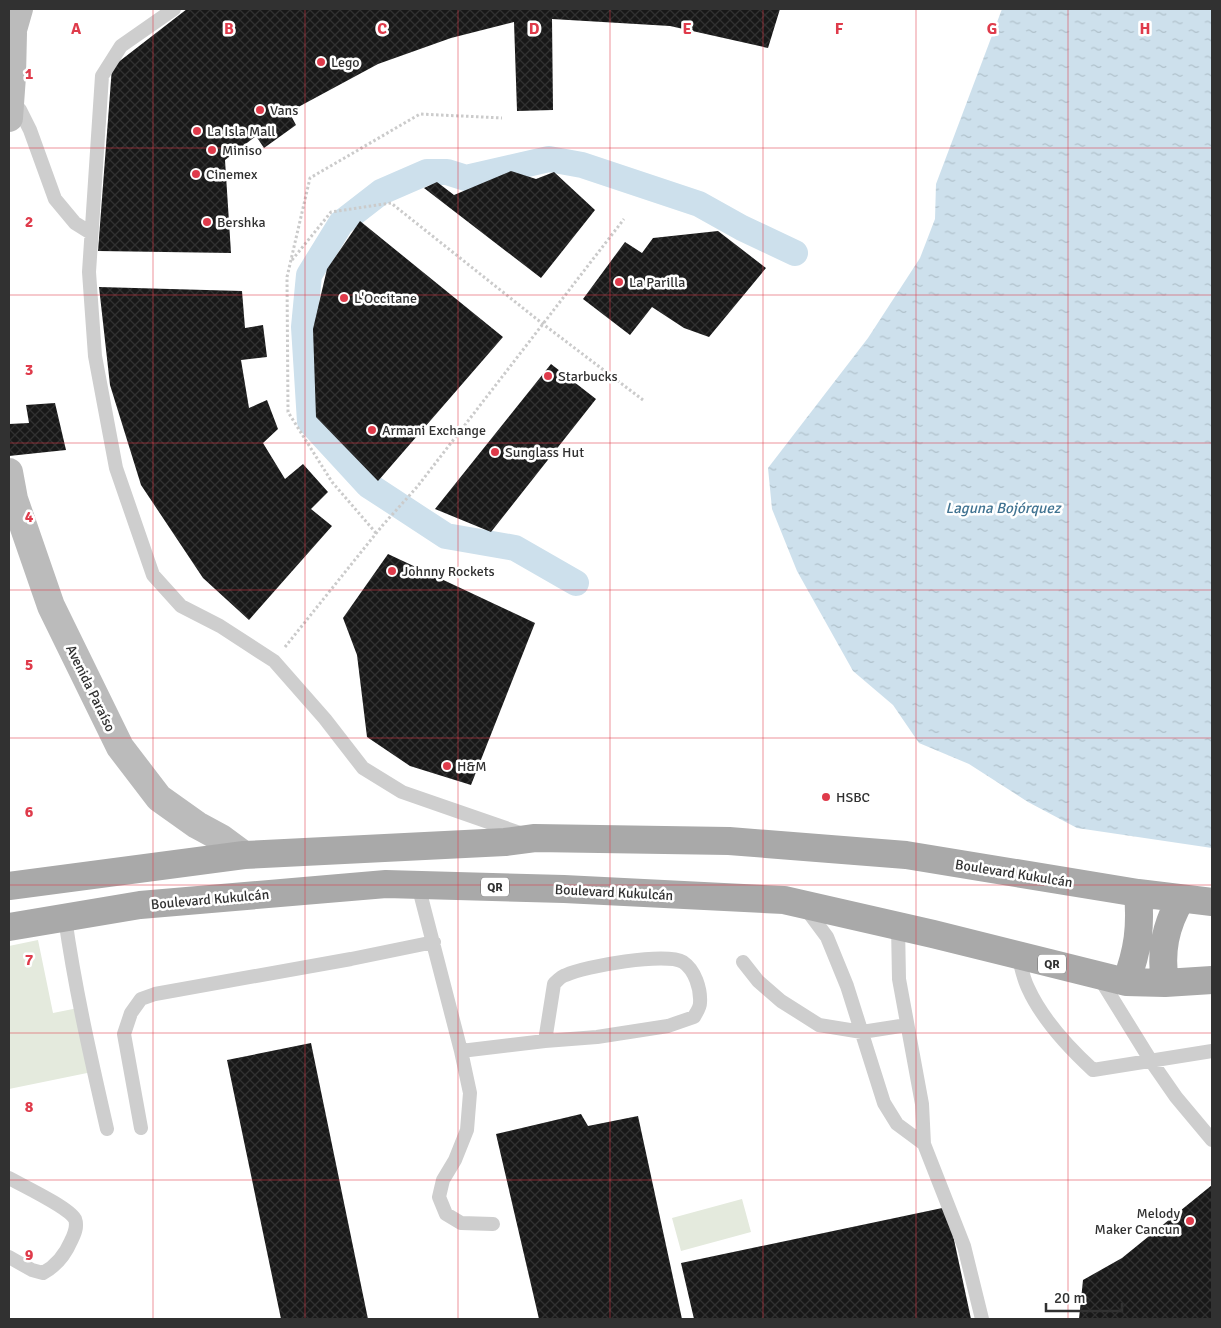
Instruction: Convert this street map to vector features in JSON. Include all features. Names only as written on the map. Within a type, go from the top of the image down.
[{"type":"main road","name":"Boulevard Kukulcán","points":[[9,886],[244,855],[505,842],[535,838],[729,841],[906,855],[1138,894],[1212,902]]},
{"type":"main road","name":"Boulevard Kukulcán","points":[[9,927],[140,906],[386,884],[564,889],[784,900],[1126,982],[1165,983],[1212,980]]},
{"type":"main road","points":[[1126,982],[1139,940],[1140,916],[1138,894]]},
{"type":"main road","points":[[1165,983],[1163,969],[1164,941],[1167,926],[1181,899]]},
{"type":"street","points":[[10,92],[14,25]]},
{"type":"street","name":"Avenida Paraíso","points":[[9,472],[14,499],[51,606],[120,747],[159,798],[244,855]]},
{"type":"lane","points":[[174,9],[121,46],[102,76],[89,272],[94,356],[116,468],[153,575],[181,606],[220,626],[274,661],[363,768],[402,792],[535,838]]},
{"type":"lane","points":[[10,92],[30,130],[55,199],[75,223],[91,233]]},
{"type":"lane","points":[[418,885],[434,942],[470,1094],[467,1130],[455,1160],[443,1180],[439,1197],[446,1214],[461,1223],[493,1224]]},
{"type":"lane","points":[[803,904],[827,937],[847,986],[884,1102],[897,1124],[924,1144]]},
{"type":"lane","points":[[65,918],[69,948],[107,1129]]},
{"type":"lane","points":[[898,926],[899,979],[922,1104],[924,1144],[964,1246],[982,1319]]},
{"type":"lane","points":[[141,1128],[124,1034],[131,1014],[141,999],[155,994],[351,959],[434,942]]},
{"type":"lane","points":[[1018,955],[1028,988],[1041,1010],[1073,1052],[1093,1070],[1212,1050]]},
{"type":"lane","points":[[461,1051],[597,1037],[668,1026],[694,1017],[700,1005],[698,985],[690,969],[682,962],[669,958],[589,967],[564,975],[554,984],[545,1041]]},
{"type":"lane","points":[[743,962],[758,981],[781,1001],[819,1025],[862,1032],[907,1025]]},
{"type":"lane","points":[[1097,974],[1151,1061],[1176,1097],[1212,1140]]},
{"type":"lane","points":[[9,1178],[68,1211],[75,1220],[76,1231],[68,1249],[53,1268],[43,1273],[32,1270],[9,1258]]},
{"type":"path","points":[[376,533],[332,482],[288,412],[287,277],[310,178],[420,114],[502,118]]},
{"type":"path","points":[[290,262],[331,212],[391,203],[543,324],[643,400]]},
{"type":"path","points":[[274,661],[376,533],[417,487],[624,219]]},
{"type":"shaded area","points":[[38,940],[53,1013],[78,1008],[92,1072],[9,1089],[9,946]]},
{"type":"shaded area","points":[[742,1199],[751,1232],[681,1251],[672,1218]]},
{"type":"water","name":"Laguna Bojórquez","points":[[1002,9],[1212,9],[1212,848],[1077,828],[1028,802],[969,764],[919,743],[893,705],[853,671],[797,571],[772,509],[768,468],[868,338],[920,258],[935,219],[936,184]]},
{"type":"building","name":"La Isla Mall","points":[[187,9],[780,9],[768,48],[670,26],[552,19],[553,110],[517,111],[514,22],[451,38],[378,64],[289,112],[296,125],[264,148],[256,136],[225,160],[231,253],[98,251],[112,67]]},
{"type":"building","points":[[511,171],[536,179],[554,172],[595,210],[541,278],[424,188],[437,182],[454,195]]},
{"type":"building","points":[[360,221],[503,337],[378,481],[316,417],[313,329],[327,269]]},
{"type":"building","points":[[718,231],[766,268],[709,337],[684,328],[652,307],[630,335],[583,299],[625,242],[642,253],[653,238]]},
{"type":"building","points":[[99,287],[242,291],[245,328],[263,325],[267,357],[241,360],[249,408],[267,400],[278,429],[263,443],[285,479],[303,464],[328,492],[311,509],[332,526],[249,620],[203,578],[141,485],[110,385]]},
{"type":"building","points":[[551,364],[596,399],[491,532],[435,509]]},
{"type":"building","points":[[55,403],[66,450],[9,456],[9,424],[29,423],[26,405]]},
{"type":"building","points":[[388,554],[535,623],[471,785],[410,766],[367,737],[357,655],[343,618]]},
{"type":"building","points":[[311,1043],[368,1319],[281,1319],[227,1060]]},
{"type":"building","points":[[581,1114],[588,1126],[638,1116],[682,1319],[539,1319],[496,1134]]},
{"type":"building","name":"Melody Maker Cancun","points":[[1212,1185],[1212,1319],[1079,1319],[1083,1280],[1122,1258]]},
{"type":"building","points":[[947,1207],[971,1319],[694,1319],[681,1263]]},
{"type":"waterway","points":[[576,583],[515,548],[446,536],[368,485],[310,422],[304,327],[309,275],[341,223],[381,192],[427,172],[447,172],[466,178],[549,159],[582,165],[699,204],[742,228],[795,253]]},
{"type":"place","name":"Lego","points":[[321,62]]},
{"type":"place","name":"Vans","points":[[260,110]]},
{"type":"place","name":"La Isla Mall","points":[[197,131]]},
{"type":"place","name":"Miniso","points":[[212,150]]},
{"type":"place","name":"Cinemex","points":[[196,174]]},
{"type":"place","name":"Bershka","points":[[207,222]]},
{"type":"place","name":"La Parilla","points":[[619,282]]},
{"type":"place","name":"L'Occitane","points":[[344,298]]},
{"type":"place","name":"Starbucks","points":[[548,376]]},
{"type":"place","name":"Armani Exchange","points":[[372,430]]},
{"type":"place","name":"Sunglass Hut","points":[[495,452]]},
{"type":"place","name":"Johnny Rockets","points":[[392,571]]},
{"type":"place","name":"H&M","points":[[447,766]]},
{"type":"place","name":"HSBC","points":[[826,797]]},
{"type":"place","name":"Melody Maker Cancun","points":[[1190,1221]]}]
